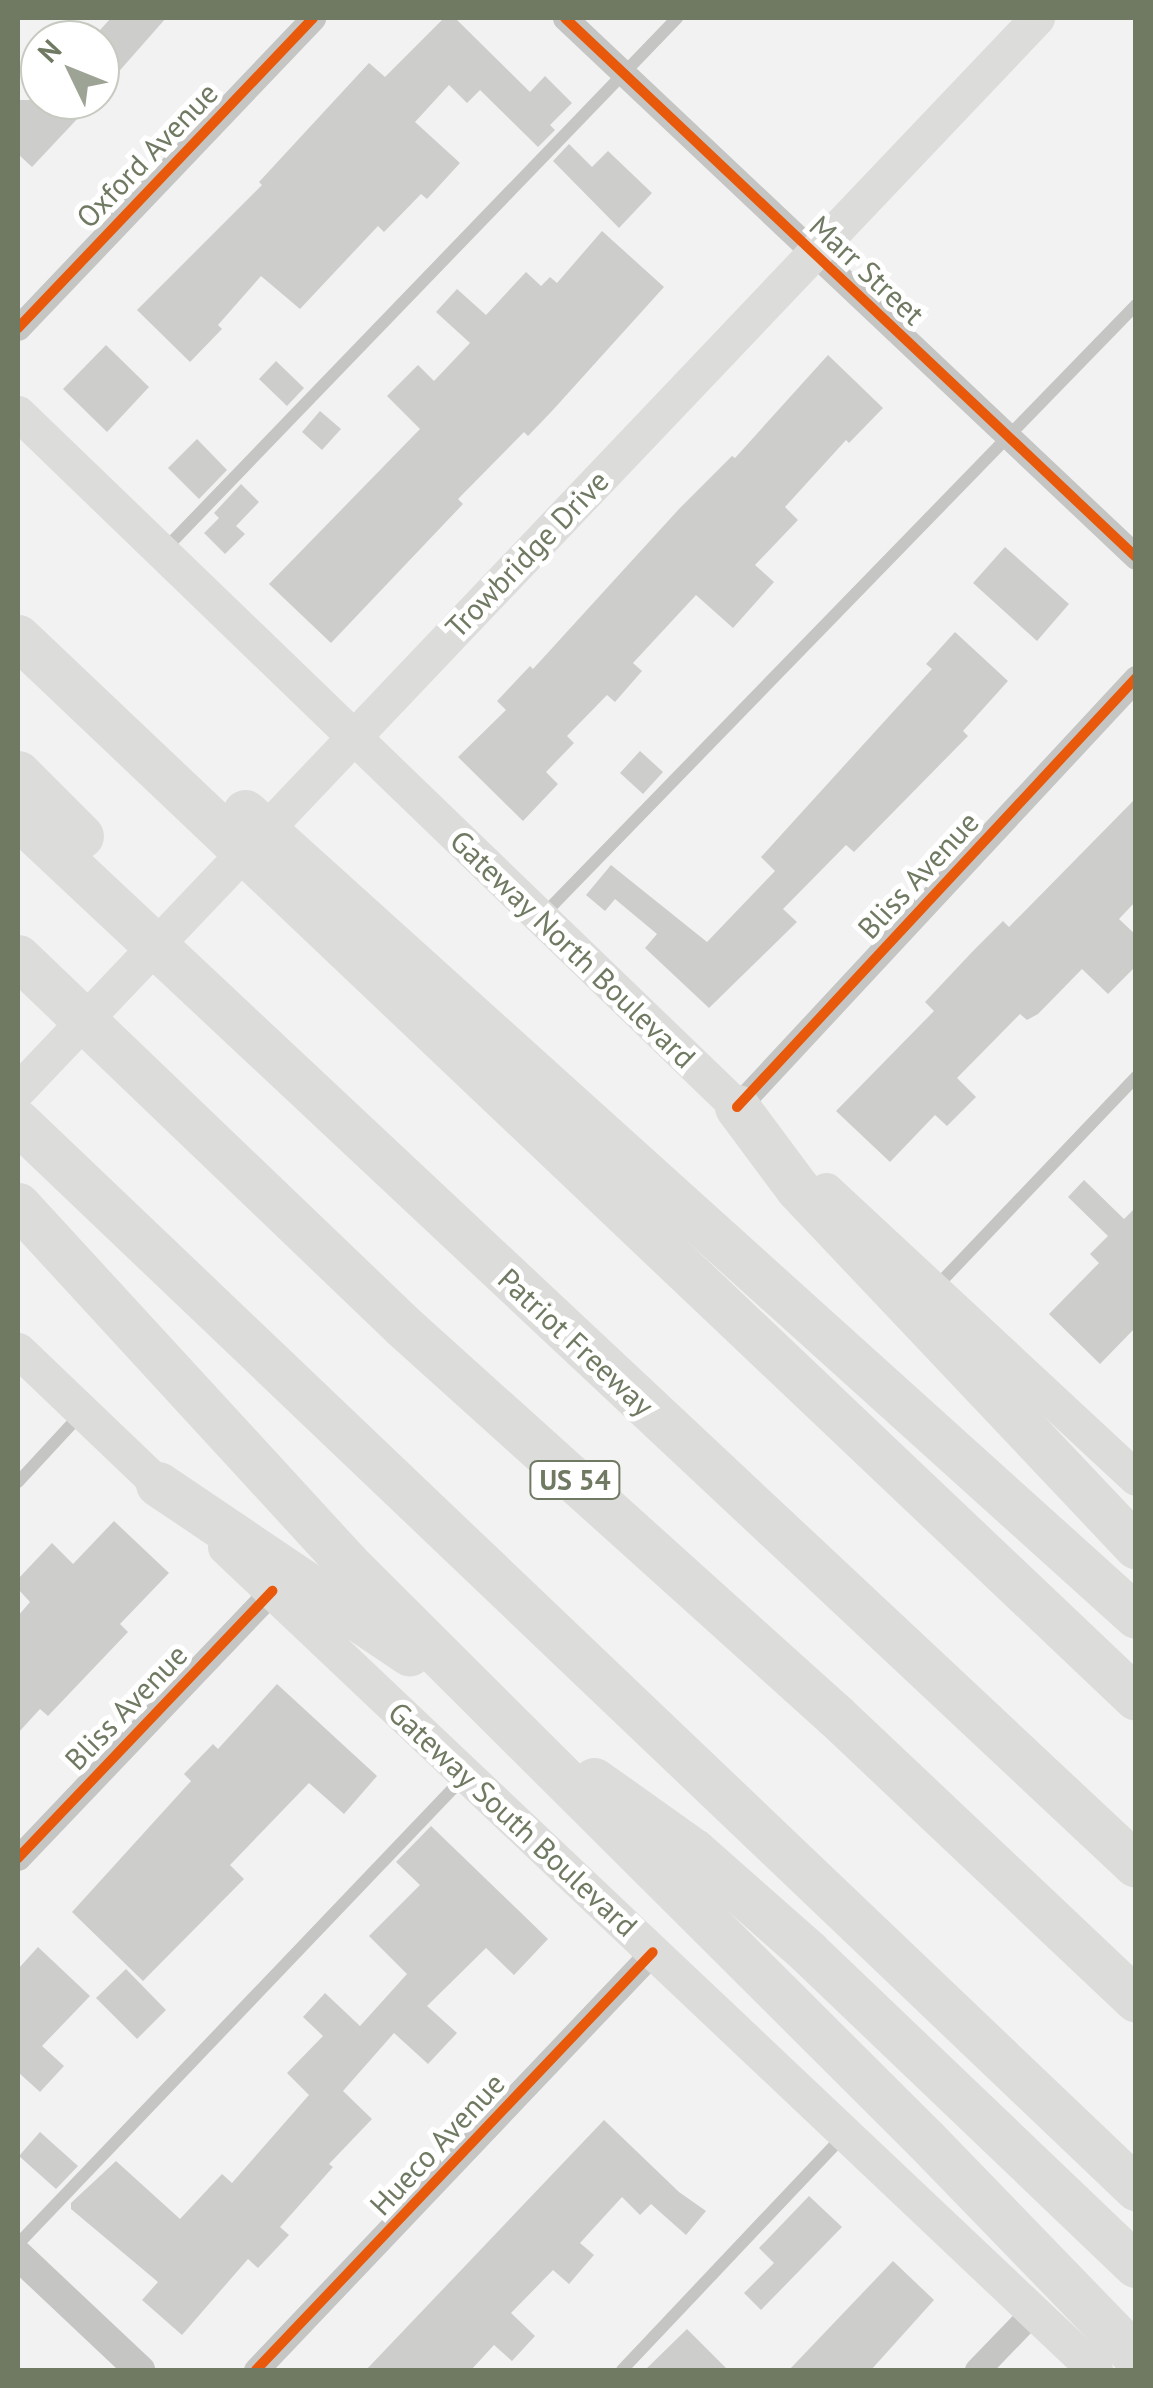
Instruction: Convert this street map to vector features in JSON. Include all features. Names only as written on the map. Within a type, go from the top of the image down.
[{"type":"highway","points":[[18,637],[1136,1698]]},
{"type":"highway","points":[[134,747],[192,764],[1136,1616]]},
{"type":"highway","points":[[18,772],[354,1098],[394,1171]]},
{"type":"highway","name":"Patriot Freeway","points":[[18,817],[1136,1866]]},
{"type":"highway","name":"US 54","points":[[18,956],[404,1326],[836,1716],[1136,2000]]},
{"type":"highway","points":[[737,1107],[798,1189],[1136,1547]]},
{"type":"highway","points":[[18,1122],[1136,2188]]},
{"type":"highway","points":[[18,1205],[347,1563],[926,2140],[1136,2357]]},
{"type":"highway","points":[[158,1484],[694,1852],[808,1952],[1136,2264]]},
{"type":"main road","name":"Trowbridge Drive","points":[[18,1090],[1037,18]]},
{"type":"main road","name":"Gateway North Boulevard","points":[[18,413],[737,1107],[933,1290],[1130,1461]]},
{"type":"main road","name":"Gateway South Boulevard","points":[[18,1350],[1095,2370]]},
{"type":"street","name":"Oxford Avenue","points":[[18,328],[313,18]]},
{"type":"street","name":"Marr Street","points":[[565,18],[1136,557]]},
{"type":"street","name":"Bliss Avenue","points":[[737,1107],[1136,678]]},
{"type":"street","name":"Bliss Avenue","points":[[18,1858],[272,1591]]},
{"type":"street","name":"Hueco Avenue","points":[[256,2370],[653,1952]]},
{"type":"street","points":[[18,2255],[140,2370]]},
{"type":"street","points":[[978,2370],[1032,2312]]},
{"type":"lane","points":[[163,551],[677,18]]},
{"type":"lane","points":[[542,917],[1136,305]]},
{"type":"lane","points":[[933,1290],[1136,1076]]},
{"type":"lane","points":[[18,1482],[83,1412]]},
{"type":"lane","points":[[18,2244],[466,1775]]},
{"type":"lane","points":[[622,2370],[844,2134]]},
{"type":"building","points":[[166,18],[120,70],[120,20],[109,20]]},
{"type":"building","points":[[444,18],[455,18],[530,92],[545,76],[572,103],[550,125],[555,130],[538,147],[480,90],[467,103],[449,85],[415,122],[460,163],[427,199],[421,194],[384,232],[378,226],[300,309],[261,276],[218,325],[222,329],[190,362],[137,310],[262,185],[259,182],[369,63],[385,77]]},
{"type":"building","points":[[18,100],[20,120],[76,120],[32,167],[18,154]]},
{"type":"building","points":[[569,144],[592,167],[608,151],[652,193],[619,228],[553,161]]},
{"type":"building","points":[[602,231],[664,287],[528,436],[524,432],[458,499],[463,504],[331,643],[269,584],[420,429],[387,396],[418,365],[434,381],[470,343],[436,312],[457,289],[486,315],[526,272],[541,286],[550,277],[557,283]]},
{"type":"building","points":[[106,345],[149,387],[107,432],[63,389]]},
{"type":"building","points":[[828,355],[883,408],[849,443],[846,440],[785,507],[798,520],[755,565],[774,582],[733,628],[696,595],[633,663],[642,671],[615,702],[607,695],[567,736],[574,743],[546,772],[558,784],[523,821],[458,757],[506,710],[497,701],[530,666],[533,669],[679,509],[732,456],[735,458]]},
{"type":"building","points":[[276,361],[304,388],[287,406],[259,379]]},
{"type":"building","points":[[320,411],[341,429],[322,450],[302,432]]},
{"type":"building","points":[[197,439],[227,470],[199,499],[168,468]]},
{"type":"building","points":[[241,484],[259,502],[236,526],[245,534],[225,554],[204,533],[219,518],[214,513]]},
{"type":"building","points":[[1005,547],[1069,604],[1037,641],[973,583]]},
{"type":"building","points":[[955,632],[1008,681],[963,731],[968,736],[854,852],[846,845],[783,909],[797,922],[709,1008],[645,948],[657,934],[615,899],[605,911],[586,895],[611,865],[707,942],[775,871],[761,857],[932,669],[926,664]]},
{"type":"building","points":[[640,751],[663,772],[643,794],[620,773]]},
{"type":"building","points":[[1136,798],[1136,901],[1119,919],[1136,935],[1136,966],[1108,994],[1082,969],[1038,1014],[1027,1020],[1020,1014],[957,1078],[976,1097],[947,1126],[935,1115],[890,1162],[836,1111],[934,1011],[925,1002],[973,951],[1003,921],[1009,927]]},
{"type":"building","points":[[1084,1180],[1124,1219],[1136,1207],[1136,1327],[1100,1364],[1049,1314],[1099,1263],[1090,1254],[1108,1236],[1068,1197]]},
{"type":"building","points":[[114,1521],[169,1573],[120,1624],[128,1632],[48,1716],[40,1709],[18,1733],[18,1616],[30,1602],[18,1589],[18,1579],[52,1543],[73,1564]]},
{"type":"building","points":[[277,1684],[377,1776],[344,1814],[309,1783],[230,1865],[244,1879],[143,1981],[72,1912],[191,1781],[184,1774],[213,1744],[218,1749]]},
{"type":"building","points":[[431,1826],[548,1939],[514,1975],[486,1948],[427,2006],[457,2033],[428,2064],[394,2033],[343,2091],[372,2119],[329,2164],[333,2167],[280,2227],[289,2235],[258,2268],[248,2259],[182,2335],[142,2300],[158,2282],[71,2209],[71,2203],[116,2161],[180,2219],[222,2174],[232,2183],[309,2095],[287,2073],[323,2036],[303,2017],[325,1993],[360,2026],[407,1974],[369,1936],[420,1885],[396,1862]]},
{"type":"building","points":[[38,1947],[90,1996],[42,2046],[64,2066],[40,2092],[18,2072],[18,1969]]},
{"type":"building","points":[[126,1969],[166,2010],[137,2039],[96,1998]]},
{"type":"building","points":[[604,2120],[679,2192],[706,2211],[686,2235],[651,2204],[640,2215],[622,2197],[580,2243],[594,2255],[569,2284],[553,2270],[511,2313],[535,2336],[512,2361],[494,2345],[471,2370],[366,2370]]},
{"type":"building","points":[[40,2132],[78,2166],[56,2189],[19,2156]]},
{"type":"building","points":[[809,2196],[842,2227],[761,2310],[744,2293],[774,2263],[759,2248]]},
{"type":"building","points":[[893,2261],[934,2300],[871,2370],[789,2370]]},
{"type":"building","points":[[687,2329],[728,2370],[645,2370]]},
{"type":"cycle path","points":[[18,328],[313,18]]},
{"type":"cycle path","points":[[565,18],[1136,557]]},
{"type":"cycle path","points":[[737,1107],[1136,678]]},
{"type":"cycle path","points":[[18,1858],[272,1591]]},
{"type":"cycle path","points":[[256,2370],[653,1952]]}]
